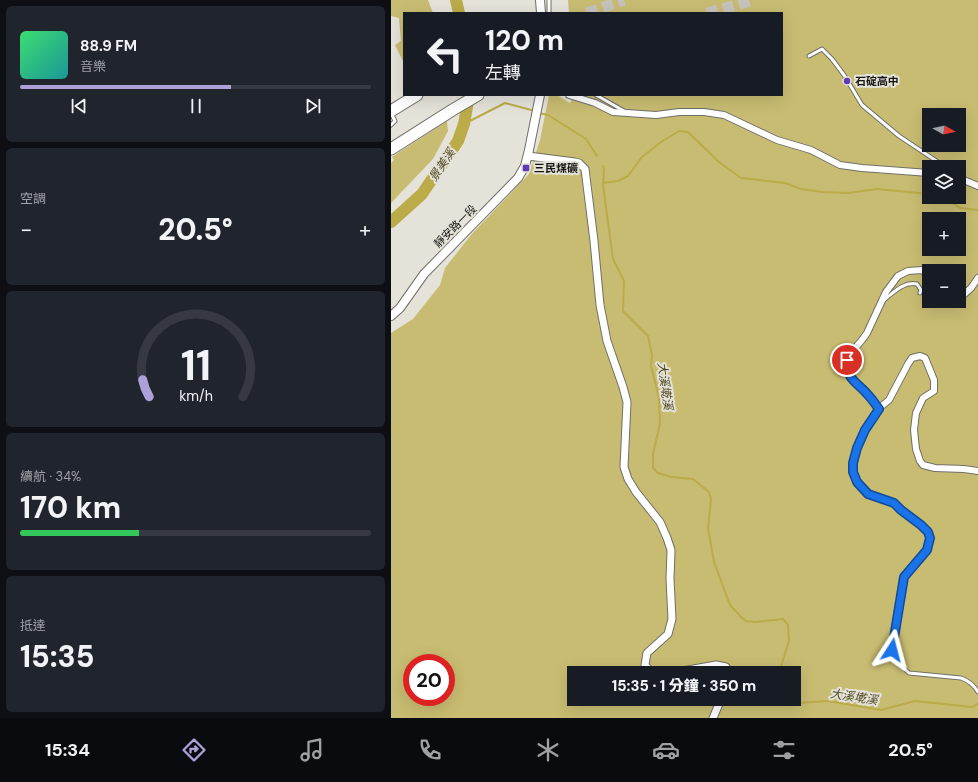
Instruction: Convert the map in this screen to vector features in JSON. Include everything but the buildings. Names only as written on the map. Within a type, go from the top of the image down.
[{"type":"highway","points":[[391,112],[415,96]]},
{"type":"highway","points":[[391,149],[453,109],[476,96]]},
{"type":"main road","points":[[540,0],[541,12]]},
{"type":"main road","name":"靜安路一段","points":[[391,316],[400,308],[424,274],[518,178],[525,166],[540,96]]},
{"type":"street","points":[[572,96],[595,103],[613,112],[628,114],[656,115],[679,112],[704,112],[724,115],[777,140],[811,150],[840,165],[922,172]]},
{"type":"street","points":[[528,153],[579,163],[585,169],[600,305],[607,341],[627,402],[624,467],[628,479],[636,492],[660,522],[671,550],[670,579],[672,619],[668,634],[647,653],[646,666]]},
{"type":"street","points":[[966,181],[978,186]]},
{"type":"street","points":[[922,270],[908,271],[898,276],[886,292],[867,333],[847,360],[847,369],[851,379],[869,395],[879,409],[889,400],[912,358],[920,356],[925,358],[934,380],[934,385],[933,391],[923,398],[916,412],[914,430],[916,449],[920,461],[923,465],[935,468],[978,471]]},
{"type":"street","points":[[966,293],[978,278]]},
{"type":"street","points":[[710,666],[721,666]]},
{"type":"street","points":[[713,718],[718,706]]},
{"type":"lane","points":[[549,0],[549,12]]},
{"type":"lane","points":[[809,56],[822,49],[840,70],[862,105],[899,136],[935,160]]},
{"type":"lane","points":[[598,96],[628,114]]},
{"type":"lane","points":[[391,112],[395,121],[391,125]]},
{"type":"lane","points":[[882,301],[908,284],[917,284],[921,290],[920,293]]},
{"type":"lane","points":[[879,409],[865,430],[857,448],[853,463],[853,472],[857,482],[868,494],[894,503],[921,525],[928,532],[930,538],[927,550],[904,577],[892,650],[898,663],[909,673],[961,678],[968,681],[978,692]]},
{"type":"shaded area","points":[[391,0],[428,0],[433,12],[403,12],[403,61],[395,45],[401,41],[399,18],[391,16]]},
{"type":"shaded area","points":[[568,0],[978,0],[978,718],[391,718],[391,333],[413,319],[440,285],[445,268],[471,235],[529,174],[540,140],[549,96],[559,96],[570,103],[574,96],[783,96],[783,12],[569,12]]},
{"type":"shaded area","points":[[447,121],[448,131],[433,159],[391,203],[391,163],[394,160],[392,157]]},
{"type":"waterway","name":"景美溪","points":[[456,0],[459,12]]},
{"type":"waterway","name":"景美溪","points":[[391,222],[422,194],[458,141],[464,124],[469,96]]},
{"type":"waterway","name":"大溪墘溪","points":[[464,124],[505,103],[535,111]]},
{"type":"waterway","name":"大溪墘溪","points":[[539,113],[548,115],[586,139],[597,156]]},
{"type":"waterway","points":[[603,183],[618,181],[628,176],[642,157],[661,142],[679,131],[688,132],[719,162],[741,178],[785,183],[801,189],[822,192],[848,193],[877,189],[922,193]]},
{"type":"waterway","name":"大溪墘溪","points":[[603,166],[603,185],[613,259],[624,281],[623,311],[648,336],[652,355],[651,366],[659,398],[660,424],[653,454],[653,468],[658,473],[671,477],[693,479],[709,492],[711,499],[708,528],[714,562],[730,605],[746,621],[755,622],[783,619],[788,625],[789,641],[781,666]]},
{"type":"waterway","points":[[955,204],[960,208],[978,210]]},
{"type":"waterway","name":"大溪墘溪","points":[[801,703],[828,701],[881,710],[915,701],[972,707],[978,704]]},
{"type":"tunnel","points":[[590,12],[624,0]]},
{"type":"tunnel","points":[[711,12],[755,0]]},
{"type":"place","name":"石碇高中","points":[[847,81]]},
{"type":"place","name":"三民煤礦","points":[[526,168]]},
{"type":"route","points":[[847,360],[847,369],[851,379],[869,395],[879,409],[865,430],[857,448],[853,463],[853,472],[857,482],[868,494],[894,503],[921,525],[928,532],[930,538],[927,550],[915,566],[904,577],[892,650]]}]
